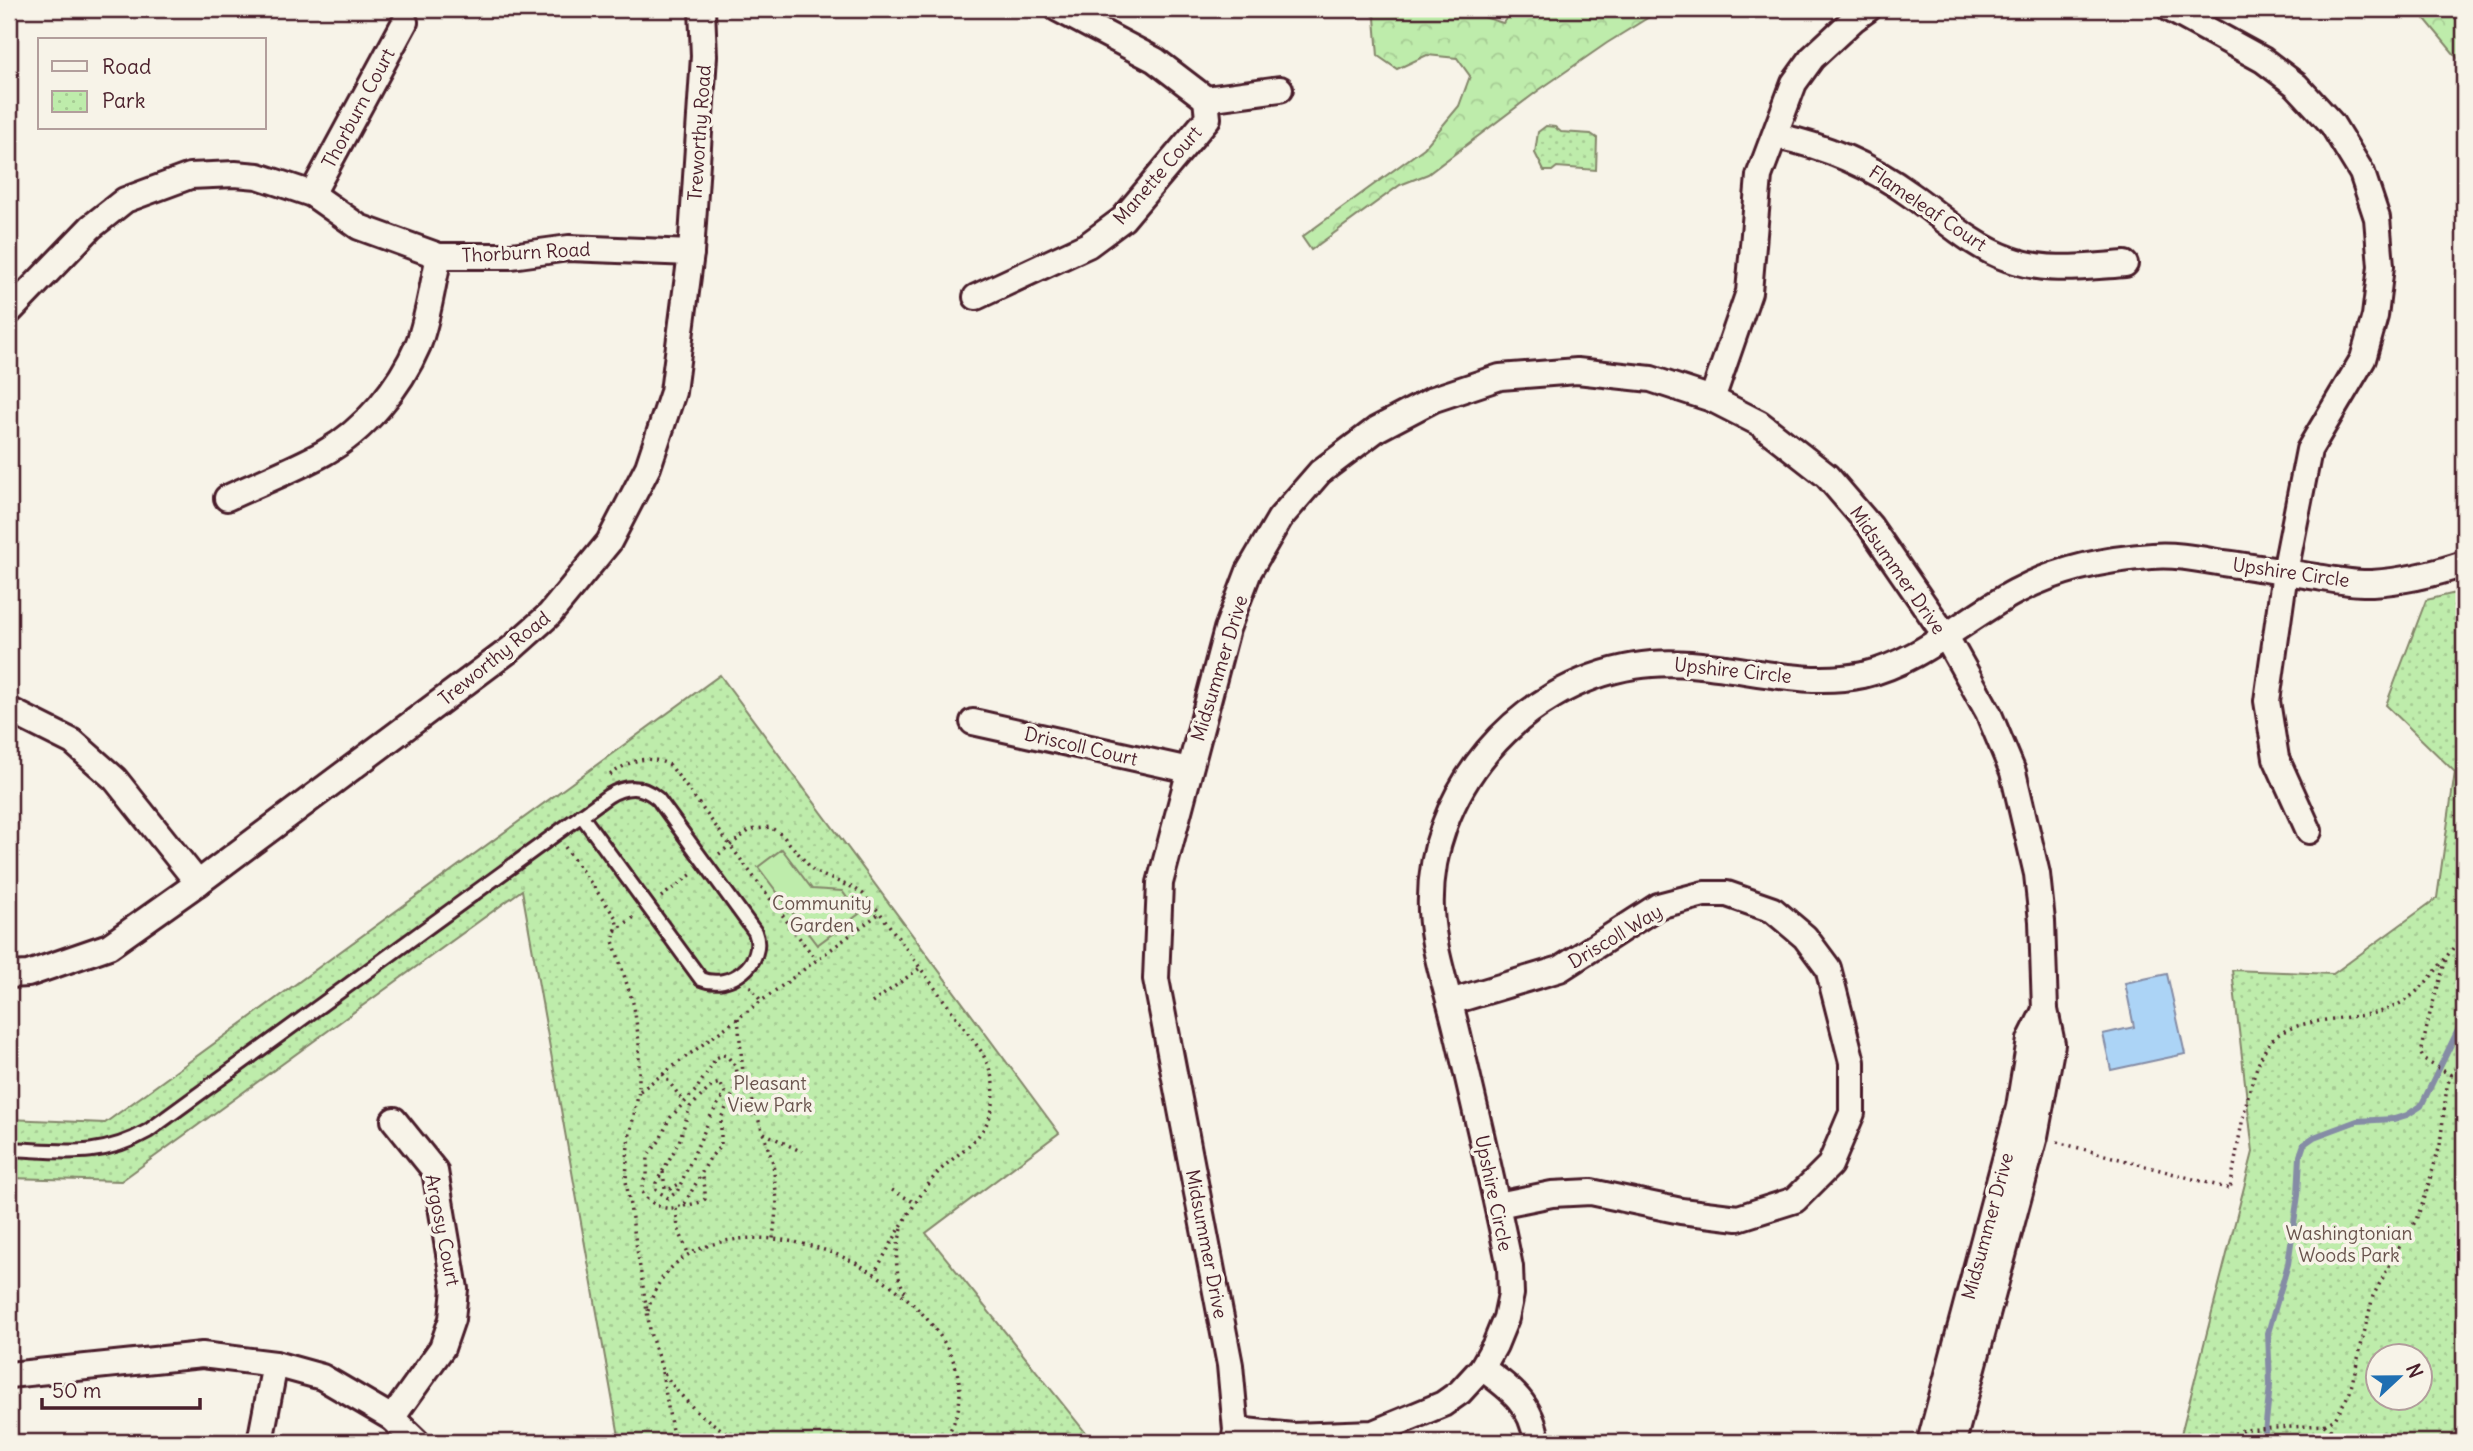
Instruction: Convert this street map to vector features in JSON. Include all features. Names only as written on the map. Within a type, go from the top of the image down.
[{"type":"street","name":"Treworthy Road","points":[[9,975],[28,974],[109,946],[198,883],[512,648],[549,615],[609,541],[648,467],[673,392],[691,253],[704,56],[702,9]]},
{"type":"street","points":[[1058,9],[1156,60],[1206,99],[1280,89]]},
{"type":"street","points":[[1712,399],[1749,292],[1759,176],[1794,83],[1812,58],[1868,9]]},
{"type":"street","points":[[2170,9],[2263,60],[2296,85],[2332,124],[2356,163],[2377,218],[2381,266],[2375,316],[2363,359],[2309,450],[2285,572],[2267,701],[2276,758],[2309,831]]},
{"type":"street","name":"Thorburn Court","points":[[312,194],[405,22]]},
{"type":"street","name":"Manette Court","points":[[976,297],[1088,245],[1123,219],[1208,118],[1206,99]]},
{"type":"street","name":"Flameleaf Court","points":[[1776,135],[1815,144],[1866,166],[1910,194],[1969,239],[2009,259],[2056,269],[2124,264]]},
{"type":"street","name":"Thorburn Road","points":[[9,312],[91,228],[125,200],[190,176],[258,176],[312,194],[359,227],[439,256],[511,256],[569,247],[691,253]]},
{"type":"street","points":[[227,498],[326,452],[358,427],[379,405],[402,376],[419,342],[439,256]]},
{"type":"street","name":"Midsummer Drive","points":[[1235,1436],[1230,1365],[1156,979],[1160,883],[1227,629],[1249,570],[1280,518],[1320,472],[1377,429],[1434,399],[1500,377],[1577,371],[1651,379],[1712,399],[1759,423],[1827,476],[1870,526],[1908,578],[1945,635],[1988,712],[2003,745],[2031,843],[2042,921],[2045,1010],[2052,1044],[2035,1136],[1953,1442]]},
{"type":"street","name":"Upshire Circle","points":[[1235,1436],[1373,1433],[1443,1404],[1460,1392],[1482,1368],[1503,1327],[1511,1294],[1510,1267],[1436,950],[1431,912],[1432,873],[1443,829],[1465,782],[1489,747],[1521,716],[1575,684],[1605,672],[1637,665],[1673,662],[1788,676],[1828,678],[1863,675],[1898,663],[2017,590],[2062,572],[2109,559],[2171,555],[2369,583],[2425,576],[2464,564]]},
{"type":"street","points":[[9,710],[73,743],[115,779],[198,883]]},
{"type":"street","name":"Driscoll Court","points":[[973,722],[1189,770]]},
{"type":"street","name":"Driscoll Way","points":[[1450,1002],[1560,969],[1658,906],[1704,894],[1727,894],[1773,909],[1813,947],[1828,968],[1852,1062],[1852,1113],[1830,1165],[1794,1199],[1738,1218],[1681,1211],[1591,1192],[1552,1194],[1497,1205]]},
{"type":"street","name":"Midsummer Drive","points":[[1930,1442],[2019,1107],[2030,1040],[2045,1010]]},
{"type":"street","name":"Argosy Court","points":[[392,1418],[442,1348],[452,1320],[455,1289],[435,1171],[394,1120]]},
{"type":"street","points":[[9,1375],[202,1355],[275,1364],[322,1377],[392,1418],[417,1442]]},
{"type":"street","points":[[260,1442],[275,1364]]},
{"type":"street","points":[[1482,1368],[1513,1390],[1528,1410],[1537,1442]]},
{"type":"lane","points":[[9,1149],[82,1152],[105,1150],[128,1143],[607,796],[623,788],[637,788],[658,799],[755,932],[757,953],[748,967],[724,982],[701,979],[581,815]]},
{"type":"path","points":[[601,782],[632,761],[642,758],[652,758],[670,765],[816,960]]},
{"type":"path","points":[[713,858],[757,828],[775,830],[812,869],[863,894],[880,913],[981,1051],[990,1069],[995,1090],[992,1110],[983,1130],[938,1171],[915,1203],[874,1273]]},
{"type":"path","points":[[555,834],[614,914],[617,925],[613,932],[613,941],[631,995],[638,1029],[639,1091],[628,1143],[626,1181],[651,1336],[669,1382],[686,1402],[739,1442]]},
{"type":"path","points":[[660,898],[694,872]]},
{"type":"path","points":[[613,932],[639,913]]},
{"type":"path","points":[[639,1091],[880,913]]},
{"type":"path","points":[[2035,1136],[2230,1189],[2253,1075],[2270,1042],[2286,1031],[2307,1024],[2378,1013],[2395,1007],[2415,994],[2464,934]]},
{"type":"path","points":[[2447,956],[2421,1054],[2424,1060],[2451,1075]]},
{"type":"path","points":[[872,1003],[920,968]]},
{"type":"path","points":[[738,1018],[743,1073],[771,1150],[776,1188],[773,1239]]},
{"type":"path","points":[[682,1206],[701,1173],[721,1145],[721,1118],[737,1090],[738,1075],[732,1061],[723,1055],[716,1058],[701,1083],[672,1114],[660,1140],[648,1156],[647,1175],[641,1187],[643,1196],[665,1208],[676,1209],[701,1202],[705,1199],[705,1188],[701,1173]]},
{"type":"path","points":[[2215,1442],[2243,1430],[2323,1424],[2335,1419],[2350,1392],[2373,1296],[2416,1222],[2424,1200],[2440,1145],[2442,1113],[2451,1075],[2464,1060]]},
{"type":"path","points":[[663,1074],[690,1107]]},
{"type":"path","points":[[707,1125],[682,1182],[671,1197],[661,1195],[656,1190],[656,1183],[679,1142],[690,1107],[713,1085],[720,1083],[725,1093],[710,1116]]},
{"type":"path","points":[[764,1133],[802,1152]]},
{"type":"path","points":[[663,1170],[667,1189],[682,1182]]},
{"type":"path","points":[[892,1190],[915,1203]]},
{"type":"path","points":[[676,1209],[680,1234],[688,1254]]},
{"type":"path","points":[[905,1221],[897,1245],[897,1268],[905,1292],[932,1324],[947,1348],[959,1382],[958,1409],[943,1442]]},
{"type":"path","points":[[648,1313],[651,1299],[671,1266],[688,1254],[732,1240],[773,1239],[827,1251],[874,1273],[914,1304]]},
{"type":"path","points":[[660,1363],[674,1442]]},
{"type":"path","points":[[2323,1424],[2330,1429],[2338,1442]]},
{"type":"path","points":[[719,1442],[724,1433]]},
{"type":"green space","points":[[1368,9],[1459,9],[1503,23],[1513,9],[1662,9],[1539,90],[1428,174],[1400,185],[1311,250],[1302,237],[1424,148],[1459,106],[1470,76],[1457,58],[1427,55],[1397,69],[1378,56],[1375,18]]},
{"type":"green space","points":[[2415,9],[2464,9],[2464,66],[2421,14]]},
{"type":"green space","points":[[1546,126],[1555,127],[1561,132],[1591,134],[1597,138],[1596,170],[1557,167],[1552,171],[1544,171],[1535,153],[1538,132]]},
{"type":"green space","name":"Washingtonian Woods Park","points":[[2464,591],[2464,1442],[2179,1442],[2253,1152],[2232,970],[2333,974],[2437,898],[2455,772],[2386,705],[2426,600]]},
{"type":"green space","name":"Pleasant View Park","points":[[720,675],[1059,1133],[926,1233],[1093,1442],[620,1442],[522,890],[121,1181],[9,1178],[9,1119],[105,1123]]},
{"type":"green space","name":"Community Garden","points":[[782,849],[812,889],[842,891],[859,914],[817,945],[758,867]]},
{"type":"water","points":[[2167,974],[2185,1054],[2111,1070],[2103,1034],[2134,1027],[2125,983]]},
{"type":"waterway","points":[[2264,1442],[2270,1385],[2268,1333],[2288,1264],[2298,1195],[2300,1156],[2304,1144],[2314,1137],[2357,1121],[2394,1119],[2421,1106],[2458,1030]]}]
